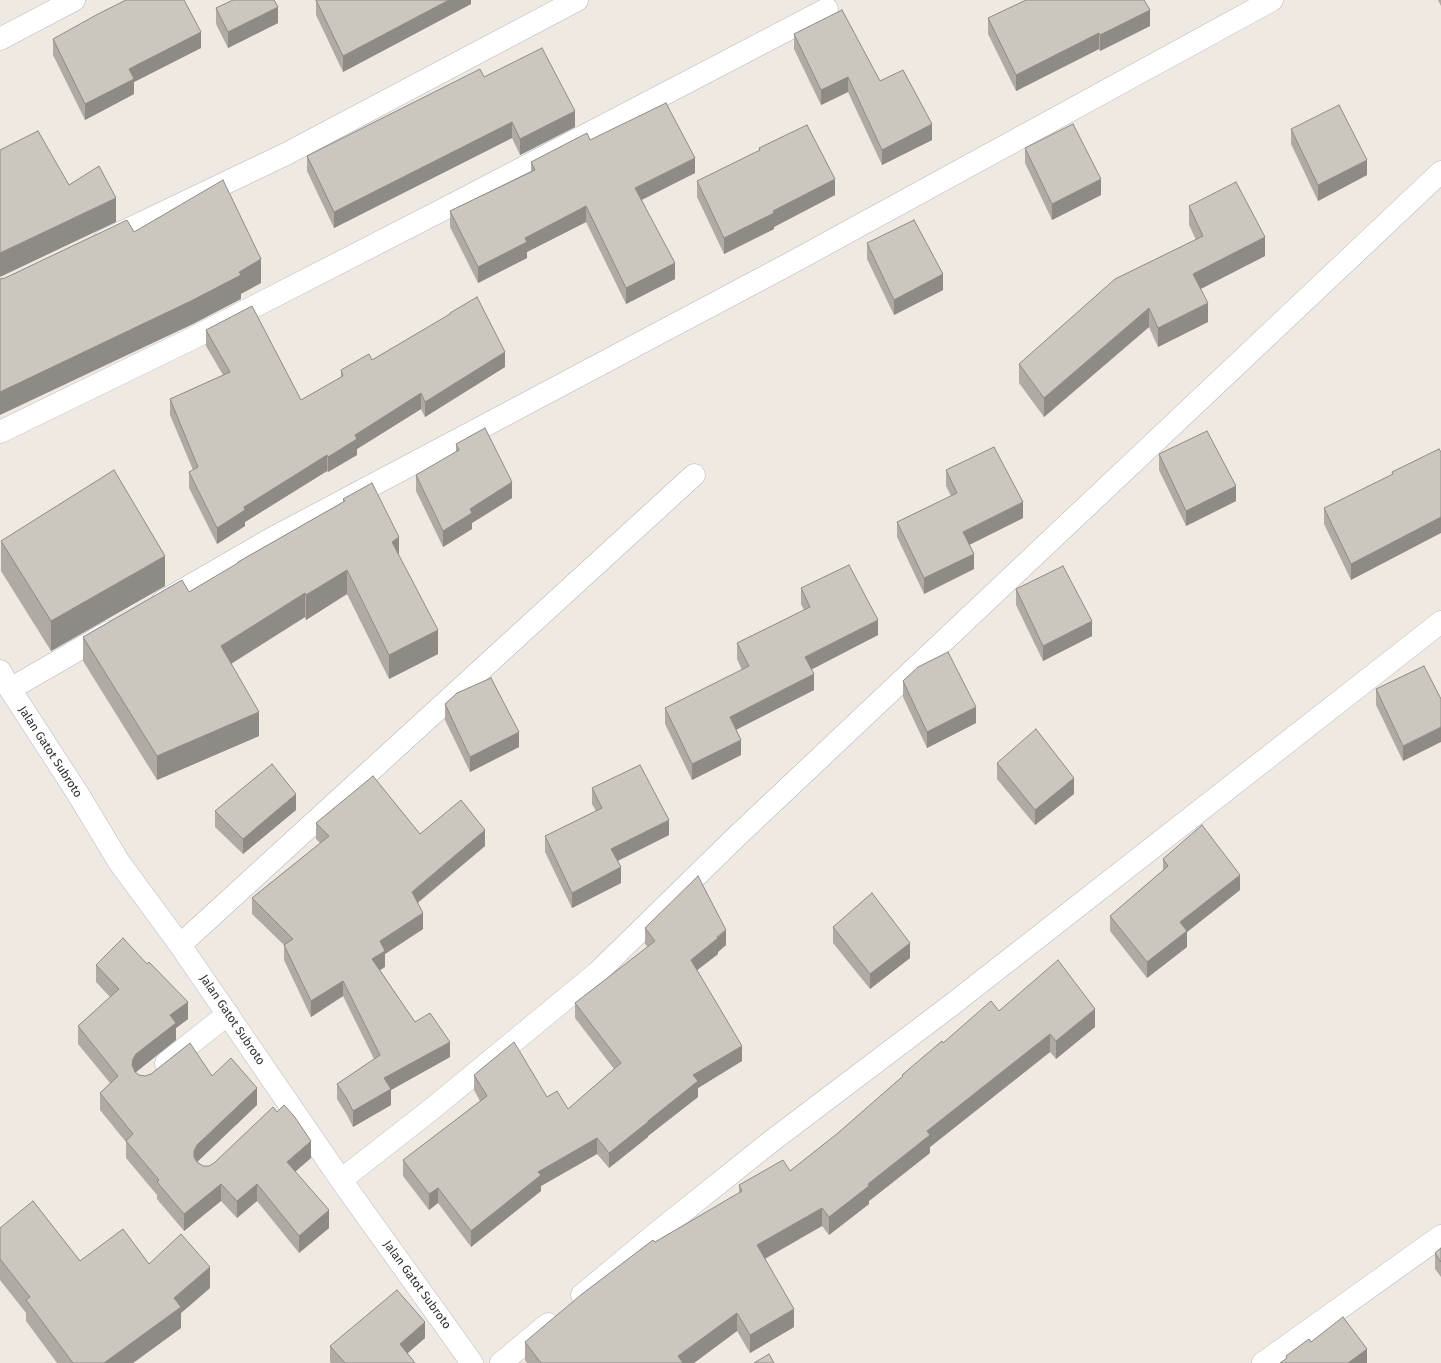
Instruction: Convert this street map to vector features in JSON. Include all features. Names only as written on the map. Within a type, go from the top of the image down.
[{"type":"street","points":[[0,39],[74,0]]},
{"type":"street","points":[[86,250],[286,154],[577,0]]},
{"type":"street","points":[[147,610],[270,540],[791,263],[1272,0]]},
{"type":"street","points":[[0,432],[189,340],[442,211],[827,9]]},
{"type":"street","points":[[341,1180],[433,1108],[598,972],[735,838],[1441,172]]},
{"type":"street","points":[[180,945],[694,475]]},
{"type":"street","points":[[5,680],[126,622]]},
{"type":"street","points":[[501,1363],[659,1231],[769,1143],[954,1003],[1441,622]]},
{"type":"street","name":"Jalan Gatot Subroto","points":[[5,680],[78,794],[119,862],[180,945],[341,1180],[472,1363]]},
{"type":"street","points":[[150,1076],[228,1014]]},
{"type":"street","points":[[268,1112],[284,1096]]},
{"type":"street","points":[[1263,1363],[1441,1236]]},
{"type":"building","points":[[126,0],[184,0],[201,32],[129,69],[134,79],[85,104],[53,39]]},
{"type":"building","points":[[233,0],[274,0],[278,7],[228,32],[216,8]]},
{"type":"building","points":[[316,0],[449,0],[343,56]]},
{"type":"building","points":[[1026,0],[1144,0],[1150,10],[1100,35],[1099,33],[1016,75],[988,18]]},
{"type":"building","points":[[842,10],[880,81],[903,70],[932,124],[882,150],[848,77],[821,90],[794,34]]},
{"type":"building","points":[[542,48],[575,111],[520,139],[512,122],[334,212],[307,156],[480,69],[484,77]]},
{"type":"building","points":[[666,103],[695,158],[635,188],[675,263],[626,288],[586,206],[525,238],[527,242],[478,267],[450,211],[535,170],[531,162],[587,133],[590,140]]},
{"type":"building","points":[[1339,105],[1367,160],[1318,185],[1291,129]]},
{"type":"building","points":[[1073,124],[1101,179],[1052,204],[1025,148]]},
{"type":"building","points":[[807,125],[835,179],[773,211],[774,213],[724,238],[697,181],[760,150],[759,148]]},
{"type":"building","points":[[38,131],[69,185],[99,166],[116,198],[0,253],[0,150]]},
{"type":"building","points":[[223,180],[261,259],[239,272],[241,275],[193,300],[0,392],[0,279],[127,220],[134,232]]},
{"type":"building","points":[[1236,182],[1265,237],[1193,274],[1208,303],[1158,328],[1149,308],[1044,398],[1019,364],[1115,279],[1203,236],[1189,206]]},
{"type":"building","points":[[914,220],[943,274],[894,300],[867,243]]},
{"type":"building","points":[[477,297],[505,352],[425,402],[421,393],[355,435],[357,439],[328,457],[327,455],[244,507],[245,510],[217,528],[189,472],[198,467],[170,399],[230,372],[206,330],[252,306],[301,400],[343,376],[341,370],[369,354],[372,360]]},
{"type":"building","points":[[485,428],[512,482],[470,509],[472,513],[443,531],[416,475],[459,450],[456,444]]},
{"type":"building","points":[[1207,431],[1236,486],[1186,511],[1159,454]]},
{"type":"building","points":[[994,447],[1023,502],[963,532],[974,554],[924,578],[897,522],[957,493],[946,470]]},
{"type":"building","points":[[1439,449],[1441,452],[1441,517],[1351,564],[1324,508],[1393,474],[1392,472]]},
{"type":"building","points":[[114,470],[165,556],[51,621],[1,541]]},
{"type":"building","points":[[372,483],[399,537],[392,542],[438,630],[389,655],[347,570],[306,595],[305,593],[221,646],[259,712],[157,756],[83,637],[182,580],[189,592],[238,562],[345,501],[343,499]]},
{"type":"building","points":[[849,565],[878,620],[805,657],[814,674],[730,717],[741,740],[692,764],[665,708],[749,666],[737,643],[810,607],[801,588]]},
{"type":"building","points":[[1063,566],[1092,621],[1043,646],[1016,589]]},
{"type":"building","points":[[948,652],[976,707],[927,732],[903,681],[918,667]]},
{"type":"building","points":[[1424,666],[1441,699],[1441,727],[1403,746],[1376,689]]},
{"type":"building","points":[[491,678],[519,732],[470,757],[445,704],[457,693]]},
{"type":"building","points":[[1036,729],[1074,778],[1035,810],[997,763]]},
{"type":"building","points":[[272,764],[296,794],[243,839],[215,811]]},
{"type":"building","points":[[640,765],[669,820],[611,849],[621,867],[572,893],[545,836],[602,808],[592,788]]},
{"type":"building","points":[[373,776],[420,834],[461,800],[485,830],[412,892],[423,913],[380,941],[385,951],[372,959],[415,1022],[430,1013],[450,1042],[384,1078],[391,1089],[353,1111],[337,1084],[380,1055],[343,981],[311,1001],[284,945],[293,939],[252,898],[329,836],[316,823]]},
{"type":"building","points":[[1202,825],[1240,875],[1180,922],[1187,931],[1147,962],[1110,916],[1168,866],[1163,859]]},
{"type":"building","points":[[698,876],[726,930],[691,960],[742,1046],[693,1075],[698,1081],[609,1153],[597,1138],[538,1172],[541,1175],[471,1231],[438,1188],[429,1194],[403,1160],[487,1096],[474,1075],[514,1042],[547,1097],[557,1091],[568,1109],[621,1063],[575,1003],[655,941],[645,928]]},
{"type":"building","points":[[872,893],[910,943],[870,974],[833,927]]},
{"type":"building","points":[[123,938],[147,964],[149,962],[188,1002],[170,1015],[176,1023],[136,1054],[132,1065],[135,1072],[139,1075],[145,1076],[151,1074],[190,1043],[212,1076],[231,1058],[257,1088],[197,1145],[194,1151],[194,1157],[197,1162],[203,1166],[209,1166],[214,1163],[273,1107],[277,1112],[284,1105],[294,1116],[311,1141],[287,1162],[329,1210],[299,1236],[257,1184],[237,1201],[221,1184],[184,1214],[157,1182],[159,1180],[126,1141],[133,1134],[100,1093],[118,1076],[78,1026],[119,989],[96,965]]},
{"type":"building","points":[[1058,960],[1095,1009],[1056,1041],[1050,1034],[927,1131],[930,1135],[829,1217],[822,1208],[757,1245],[794,1309],[750,1335],[737,1313],[678,1356],[683,1363],[541,1363],[525,1342],[582,1294],[653,1240],[655,1242],[742,1191],[739,1185],[783,1160],[790,1171],[838,1133],[903,1076],[902,1075],[942,1041],[943,1043],[991,1001],[999,1011]]},
{"type":"building","points":[[33,1201],[80,1261],[123,1229],[149,1264],[181,1234],[210,1267],[174,1298],[181,1307],[104,1363],[73,1363],[26,1300],[30,1297],[0,1259],[0,1228]]},
{"type":"building","points":[[1441,1248],[1441,1262],[1435,1253]]},
{"type":"building","points":[[397,1290],[425,1322],[400,1344],[415,1363],[345,1363],[330,1346]]},
{"type":"building","points":[[1343,1317],[1367,1349],[1348,1363],[1280,1363],[1287,1358],[1286,1356],[1309,1339],[1311,1342]]},
{"type":"building","points":[[769,1354],[774,1363],[754,1363]]}]
